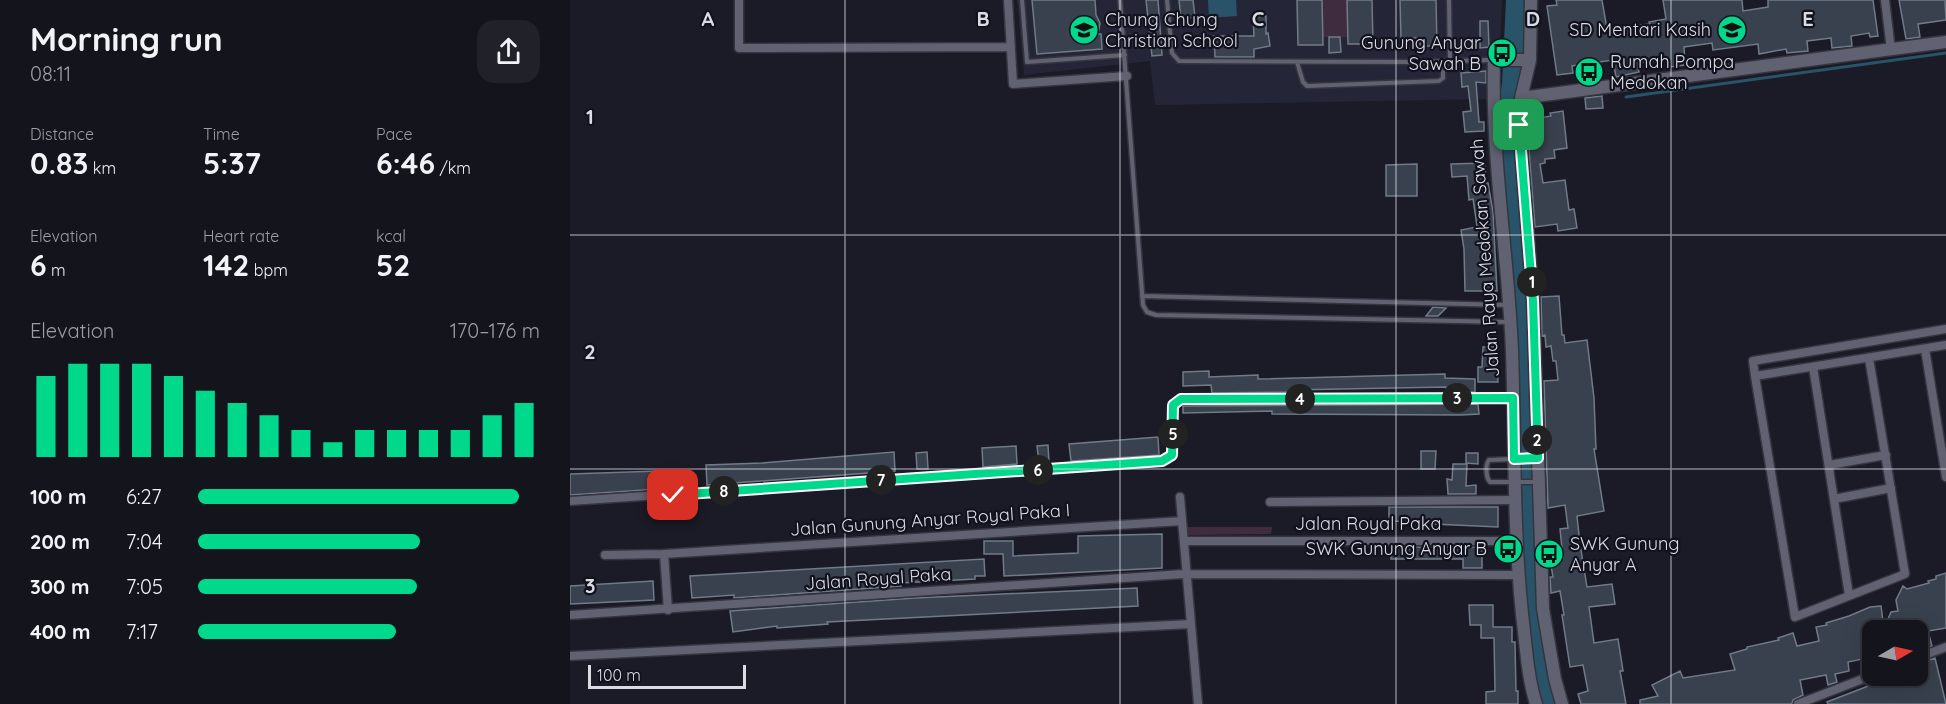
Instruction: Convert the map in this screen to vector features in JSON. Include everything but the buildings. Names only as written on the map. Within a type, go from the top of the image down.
[{"type":"street","points":[[739,0],[739,48],[1011,47]]},
{"type":"street","points":[[1008,0],[1013,84],[1127,76]]},
{"type":"street","points":[[1532,0],[1519,125],[1533,301],[1535,458],[1543,609],[1555,679],[1562,704]]},
{"type":"street","points":[[1885,0],[1891,50]]},
{"type":"street","points":[[1521,98],[1946,42]]},
{"type":"street","points":[[1497,60],[1526,60]]},
{"type":"street","name":"Jalan Raya Medokan Sawah","points":[[1497,60],[1493,118],[1510,322],[1517,483],[1514,500],[1518,575],[1529,678],[1536,704]]},
{"type":"street","points":[[1869,358],[1905,574],[1795,617],[1753,361],[1946,329]]},
{"type":"street","points":[[1755,376],[1946,345]]},
{"type":"street","points":[[1925,349],[1946,477]]},
{"type":"street","points":[[1813,367],[1850,595]]},
{"type":"street","points":[[570,501],[1162,461],[1172,455],[1173,405],[1181,399],[1513,398]]},
{"type":"street","points":[[1828,465],[1886,455]]},
{"type":"street","points":[[1834,499],[1891,488]]},
{"type":"street","points":[[1180,496],[1198,704]]},
{"type":"street","points":[[1270,502],[1514,500]]},
{"type":"street","name":"Jalan Gunung Anyar Royal Paka I","points":[[605,555],[672,554],[1182,520]]},
{"type":"street","name":"Jalan Royal Paka","points":[[1184,541],[1516,541]]},
{"type":"street","points":[[668,610],[672,554]]},
{"type":"street","name":"Jalan Royal Paka","points":[[570,615],[1187,574],[1518,575]]},
{"type":"street","points":[[570,656],[1191,624]]},
{"type":"street","points":[[1928,654],[1946,647]]},
{"type":"street","points":[[1798,704],[1862,679]]},
{"type":"lane","points":[[1022,0],[1028,62],[1125,55]]},
{"type":"lane","points":[[1120,0],[1142,296],[1147,312],[1156,315],[1510,322]]},
{"type":"lane","points":[[1167,0],[1172,53],[1178,60],[1297,62],[1497,60]]},
{"type":"lane","points":[[1449,0],[1450,61]]},
{"type":"lane","points":[[1297,62],[1301,79],[1308,86],[1439,81],[1443,76],[1443,61]]},
{"type":"lane","points":[[1142,296],[1509,305]]},
{"type":"lane","points":[[1535,458],[1489,460],[1487,466],[1489,481],[1537,482]]},
{"type":"shaded area","points":[[1017,0],[1502,0],[1500,54],[1488,54],[1488,99],[1155,105],[1150,61],[1024,75]]},
{"type":"shaded area","points":[[1208,0],[1236,0],[1237,16],[1209,18]]},
{"type":"shaded area","points":[[1322,0],[1347,0],[1348,37],[1323,37]]},
{"type":"shaded area","points":[[1188,527],[1272,527],[1271,534],[1188,535]]},
{"type":"waterway","points":[[1516,0],[1512,84],[1508,108],[1522,291],[1531,599],[1541,667],[1550,704]]},
{"type":"waterway","points":[[1626,97],[1946,53]]},
{"type":"place","name":"Chung Chung Christian School","points":[[1084,30]]},
{"type":"place","name":"SD Mentari Kasih","points":[[1732,30]]},
{"type":"place","name":"Gunung Anyar Sawah B","points":[[1502,53]]},
{"type":"place","name":"Rumah Pompa Medokan","points":[[1589,72]]},
{"type":"place","name":"SWK Gunung Anyar B","points":[[1508,549]]},
{"type":"place","name":"SWK Gunung Anyar A","points":[[1549,554]]},
{"type":"route","points":[[673,495],[1162,461],[1168,459],[1173,452],[1173,405],[1181,399],[1513,398],[1514,459],[1538,458],[1533,301],[1519,125]]}]
